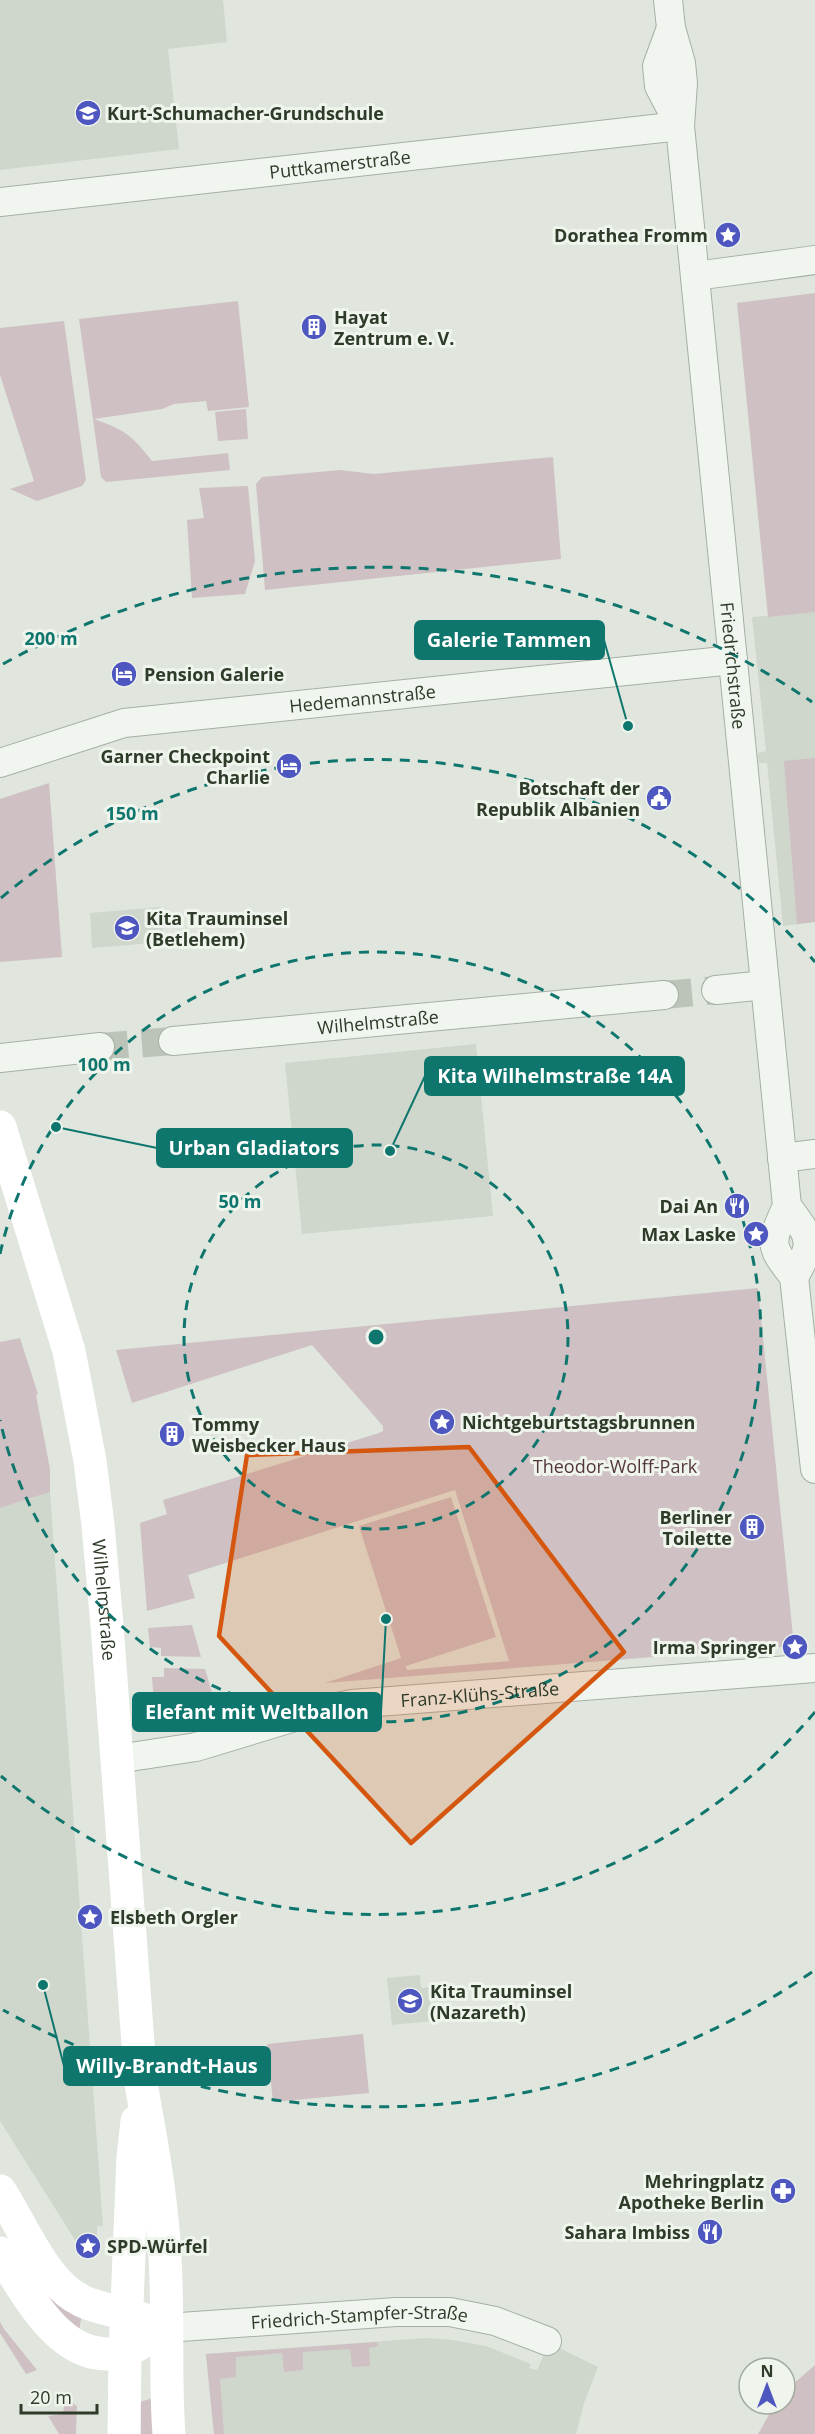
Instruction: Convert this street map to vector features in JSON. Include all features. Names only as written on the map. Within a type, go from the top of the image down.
[{"type":"main road","name":"Wilhelmstraße","points":[[0,1127],[59,1318],[79,1392],[98,1525],[141,2084],[158,2174],[166,2280],[169,2434]]},
{"type":"main road","name":"Wilhelmstraße","points":[[124,2434],[133,2158],[141,2084]]},
{"type":"main road","points":[[0,2191],[47,2268],[67,2292],[84,2302],[127,2313],[166,2328]]},
{"type":"main road","points":[[0,2253],[39,2313],[68,2341],[80,2348],[125,2352],[166,2328]]},
{"type":"street","name":"Friedrichstraße","points":[[668,0],[671,28],[657,66],[659,86],[680,126],[787,1206],[774,1234],[776,1253],[794,1277],[815,1469]]},
{"type":"street","name":"Puttkamerstraße","points":[[0,202],[680,126]]},
{"type":"street","points":[[695,276],[815,260]]},
{"type":"street","name":"Hedemannstraße","points":[[0,763],[124,723],[733,660]]},
{"type":"street","points":[[716,990],[765,985]]},
{"type":"street","name":"Wilhelmstraße","points":[[173,1041],[664,995]]},
{"type":"street","points":[[0,1058],[100,1047]]},
{"type":"street","points":[[782,1158],[815,1154]]},
{"type":"street","name":"Franz-Klühs-Straße","points":[[117,1759],[196,1747],[308,1713],[352,1704],[815,1668]]},
{"type":"street","name":"Friedrich-Stampfer-Straße","points":[[166,2328],[396,2312],[450,2312],[495,2321],[547,2341]]},
{"type":"highlighted area","points":[[469,1447],[624,1652],[411,1843],[219,1636],[247,1455]]},
{"type":"shaded area","name":"Kurt-Schumacher-Grundschule","points":[[0,0],[223,0],[227,42],[168,49],[179,149],[0,170]]},
{"type":"shaded area","points":[[815,612],[815,922],[783,926],[767,763],[759,763],[758,758],[758,753],[766,751],[752,617]]},
{"type":"shaded area","name":"Kita Trauminsel (Betlehem)","points":[[161,907],[164,942],[92,948],[90,913]]},
{"type":"shaded area","points":[[476,1044],[493,1216],[302,1234],[285,1063]]},
{"type":"shaded area","points":[[50,1492],[103,2226],[97,2226],[97,2236],[75,2240],[0,2121],[0,1508]]},
{"type":"shaded area","name":"Kita Trauminsel (Nazareth)","points":[[420,1975],[421,1988],[429,1987],[432,2021],[392,2025],[387,1978]]},
{"type":"shaded area","points":[[426,2338],[486,2346],[531,2364],[529,2368],[537,2370],[549,2343],[598,2367],[584,2403],[576,2434],[214,2434],[206,2354]]},
{"type":"green space","points":[[815,293],[815,612],[768,617],[737,303]]},
{"type":"green space","points":[[238,301],[249,407],[208,411],[206,401],[174,404],[162,409],[94,419],[127,434],[152,461],[228,453],[230,470],[106,482],[101,477],[79,319]]},
{"type":"green space","points":[[64,321],[86,480],[82,486],[37,501],[10,489],[34,481],[0,375],[0,328]]},
{"type":"green space","points":[[246,409],[248,439],[218,441],[215,412]]},
{"type":"green space","points":[[553,457],[561,559],[265,590],[256,484],[262,477],[340,470],[374,474]]},
{"type":"green space","points":[[248,486],[255,561],[245,594],[192,598],[187,520],[204,518],[199,488]]},
{"type":"green space","points":[[815,758],[815,922],[797,924],[784,761]]},
{"type":"green space","points":[[49,783],[62,957],[0,962],[0,799]]},
{"type":"green space","name":"Theodor-Wolff-Park","points":[[758,1288],[794,1646],[325,1683],[401,1658],[359,1526],[451,1497],[496,1637],[406,1666],[407,1670],[509,1661],[455,1490],[188,1575],[195,1598],[147,1611],[140,1523],[167,1514],[163,1500],[379,1433],[383,1431],[383,1426],[312,1345],[132,1403],[116,1350]]},
{"type":"green space","points":[[20,1338],[38,1394],[36,1395],[50,1469],[50,1492],[0,1508],[0,1342]]},
{"type":"green space","points":[[192,1625],[201,1657],[161,1656],[161,1648],[150,1647],[148,1628]]},
{"type":"green space","points":[[164,1668],[205,1669],[216,1706],[213,1714],[161,1724],[155,1718],[152,1677],[164,1677]]},
{"type":"green space","points":[[363,2034],[369,2093],[273,2102],[267,2044]]},
{"type":"green space","points":[[23,2262],[82,2314],[79,2331],[61,2318]]},
{"type":"green space","points":[[0,2322],[37,2370],[26,2374],[0,2333]]},
{"type":"green space","points":[[377,2342],[378,2346],[369,2348],[370,2366],[352,2367],[350,2349],[303,2352],[303,2370],[284,2372],[282,2353],[236,2357],[236,2377],[220,2379],[224,2434],[214,2434],[206,2354]]},
{"type":"green space","points":[[815,2365],[815,2434],[758,2434],[768,2416],[797,2416],[797,2381]]},
{"type":"green space","points":[[153,2398],[156,2434],[141,2434],[140,2402]]},
{"type":"green space","points":[[65,2399],[77,2406],[76,2434],[59,2434],[48,2416],[63,2414]]},
{"type":"tunnel","points":[[664,995],[716,990]]},
{"type":"tunnel","points":[[100,1047],[173,1041]]},
{"type":"place","name":"Kurt-Schumacher-Grundschule","points":[[88,113]]},
{"type":"place","name":"Dorathea Fromm","points":[[728,235]]},
{"type":"place","name":"Hayat Zentrum e. V.","points":[[314,327]]},
{"type":"place","name":"Pension Galerie","points":[[124,674]]},
{"type":"place","name":"Galerie Tammen","points":[[628,726]]},
{"type":"place","name":"Garner Checkpoint Charlie","points":[[289,766]]},
{"type":"place","name":"Botschaft der Republik Albanien","points":[[659,798]]},
{"type":"place","name":"Kita Trauminsel (Betlehem)","points":[[127,928]]},
{"type":"place","name":"Urban Gladiators","points":[[56,1127]]},
{"type":"place","name":"Kita Wilhelmstraße 14A","points":[[390,1151]]},
{"type":"place","name":"Dai An","points":[[737,1206]]},
{"type":"place","name":"Max Laske","points":[[756,1234]]},
{"type":"place","name":"Nichtgeburtstagsbrunnen","points":[[442,1422]]},
{"type":"place","name":"Tommy Weisbecker Haus","points":[[172,1434]]},
{"type":"place","name":"Berliner Toilette","points":[[752,1527]]},
{"type":"place","name":"Elefant mit Weltballon","points":[[386,1619]]},
{"type":"place","name":"Irma Springer","points":[[795,1647]]},
{"type":"place","name":"Elsbeth Orgler","points":[[90,1917]]},
{"type":"place","name":"Willy-Brandt-Haus","points":[[43,1985]]},
{"type":"place","name":"Kita Trauminsel (Nazareth)","points":[[410,2001]]},
{"type":"place","name":"Mehringplatz Apotheke Berlin","points":[[783,2191]]},
{"type":"place","name":"Sahara Imbiss","points":[[710,2232]]},
{"type":"place","name":"SPD-Würfel","points":[[88,2246]]}]
